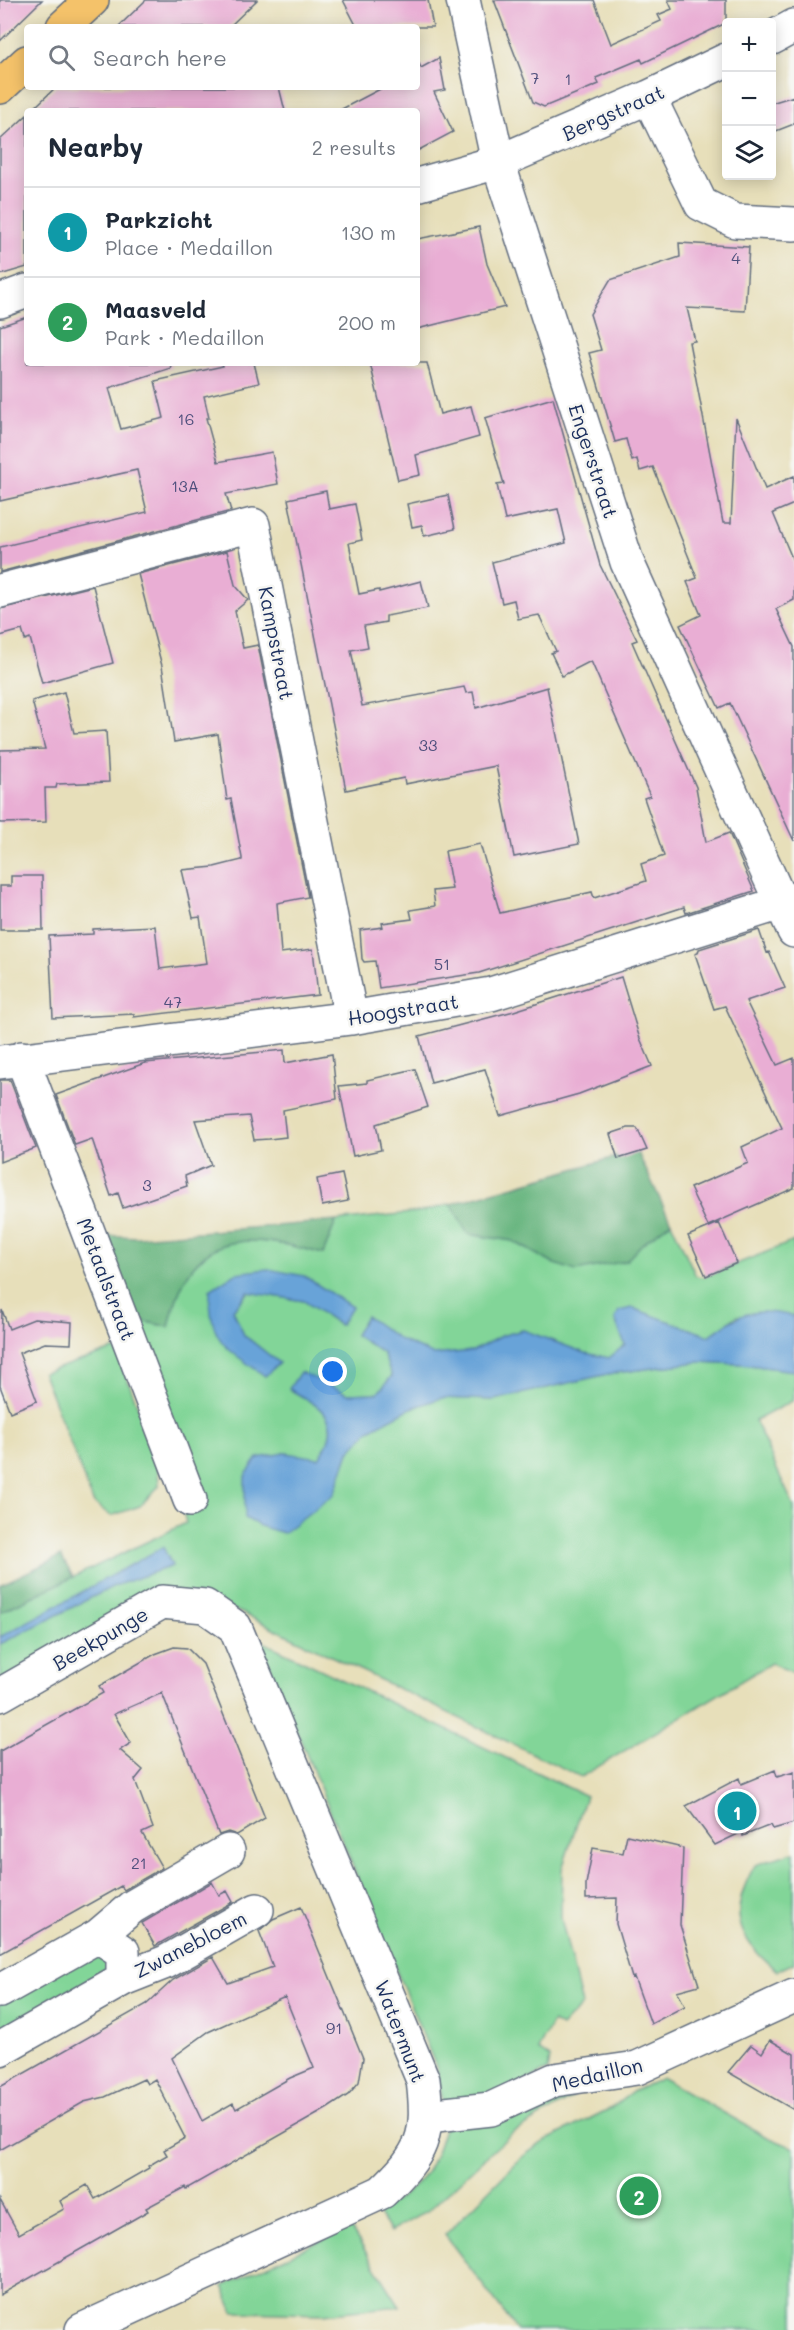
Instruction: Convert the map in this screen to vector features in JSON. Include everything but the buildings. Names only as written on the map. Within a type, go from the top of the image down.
[{"type":"main road","points":[[66,24],[92,0]]},
{"type":"main road","points":[[0,87],[24,65]]},
{"type":"street","name":"Engerstraat","points":[[463,0],[498,162],[627,562],[790,910]]},
{"type":"street","points":[[776,35],[794,26]]},
{"type":"street","name":"Bergstraat","points":[[420,184],[498,162],[649,97],[722,62]]},
{"type":"street","points":[[649,97],[701,204],[735,221],[794,224]]},
{"type":"street","points":[[0,301],[24,292]]},
{"type":"street","name":"Kampstraat","points":[[0,591],[253,525],[351,1018]]},
{"type":"street","name":"Hoogstraat","points":[[11,1060],[351,1018],[491,994],[790,910]]},
{"type":"street","name":"Metaalstraat","points":[[11,1060],[190,1500]]},
{"type":"street","name":"Beekpunge","points":[[0,1695],[162,1602],[205,1606]]},
{"type":"street","name":"Watermunt","points":[[82,2330],[382,2192],[404,2171],[419,2147],[427,2116],[423,2080],[235,1627],[205,1606]]},
{"type":"street","points":[[0,1991],[98,1936],[132,1907],[228,1851]]},
{"type":"street","name":"Zwanebloem","points":[[0,2049],[123,1979],[166,1962],[257,1910]]},
{"type":"street","name":"Zwanebloem","points":[[98,1936],[123,1952],[123,1979]]},
{"type":"street","name":"Medaillon","points":[[427,2116],[491,2109],[554,2080],[637,2068],[794,1996]]},
{"type":"green space","points":[[637,1151],[671,1222],[642,1244],[626,1261],[576,1271],[552,1263],[513,1241],[468,1234],[451,1204]]},
{"type":"green space","points":[[451,1204],[468,1234],[513,1241],[552,1263],[625,1261],[642,1244],[671,1222],[696,1276],[704,1277],[794,1241],[794,1317],[737,1316],[709,1336],[632,1308],[615,1319],[625,1345],[609,1358],[585,1353],[523,1330],[501,1336],[473,1351],[434,1355],[400,1340],[366,1316],[355,1335],[383,1353],[392,1376],[378,1393],[348,1394],[289,1389],[312,1403],[327,1416],[330,1434],[320,1459],[285,1453],[334,1494],[349,1452],[369,1430],[409,1409],[441,1398],[494,1400],[608,1374],[698,1362],[742,1364],[794,1371],[794,1400],[755,1421],[794,1507],[794,1673],[771,1663],[581,1777],[242,1613],[195,1594],[0,1681],[0,1644],[114,1586],[172,1566],[168,1556],[0,1637],[0,1612],[186,1523],[135,1319],[169,1327],[178,1295],[190,1272],[204,1255],[222,1246],[243,1241],[266,1242],[323,1254],[336,1221],[420,1212]],"holes":[[[304,1276],[351,1307],[339,1325],[304,1301],[249,1292],[233,1310],[244,1335],[279,1363],[265,1376],[210,1290]]]},
{"type":"green space","points":[[336,1221],[323,1254],[293,1246],[243,1241],[222,1246],[204,1255],[190,1272],[178,1295],[169,1327],[135,1319],[102,1235],[137,1237]]},
{"type":"green space","points":[[116,1349],[157,1457],[159,1486],[140,1506],[111,1516],[93,1502],[43,1373]]},
{"type":"green space","points":[[61,1556],[73,1577],[0,1612],[0,1585]]},
{"type":"green space","points":[[259,1640],[586,1796],[562,1869],[561,1918],[582,2005],[561,2027],[553,2022],[538,2050],[550,2058],[548,2070],[488,2099],[443,2104],[437,2069]]},
{"type":"green space","points":[[794,1853],[794,1963],[777,1971],[744,1935],[739,1910],[746,1882],[755,1865]]},
{"type":"green space","points":[[93,1952],[107,1960],[109,1971],[0,2040],[0,2003]]},
{"type":"green space","points":[[662,2078],[765,2136],[794,2148],[794,2330],[517,2330],[445,2235],[522,2157],[545,2141],[611,2108],[634,2091]]},
{"type":"green space","points":[[559,2090],[573,2097],[510,2135],[429,2210],[390,2232],[378,2213],[422,2179],[433,2159],[444,2128]]},
{"type":"green space","points":[[350,2227],[400,2306],[323,2314],[234,2312],[223,2286]]},
{"type":"water","points":[[268,1269],[304,1276],[352,1307],[340,1325],[304,1301],[248,1292],[233,1310],[244,1335],[279,1363],[265,1376],[239,1358],[216,1333],[210,1308],[210,1290],[236,1273]]},
{"type":"water","points":[[632,1308],[709,1336],[731,1321],[748,1314],[767,1312],[793,1316],[794,1371],[742,1364],[698,1362],[608,1374],[494,1400],[441,1398],[409,1409],[369,1430],[349,1452],[334,1494],[283,1533],[260,1526],[245,1518],[245,1476],[258,1458],[285,1453],[319,1458],[327,1445],[330,1424],[326,1416],[311,1402],[289,1389],[300,1372],[348,1394],[378,1393],[392,1376],[383,1353],[355,1335],[366,1316],[400,1340],[434,1355],[473,1351],[501,1336],[523,1330],[585,1353],[609,1358],[625,1345],[615,1319],[619,1311]]},
{"type":"water","points":[[163,1547],[172,1566],[114,1586],[0,1644],[0,1637]]},
{"type":"place","name":"Parkzicht","points":[[737,1811]]},
{"type":"place","name":"Maasveld","points":[[639,2196]]}]
